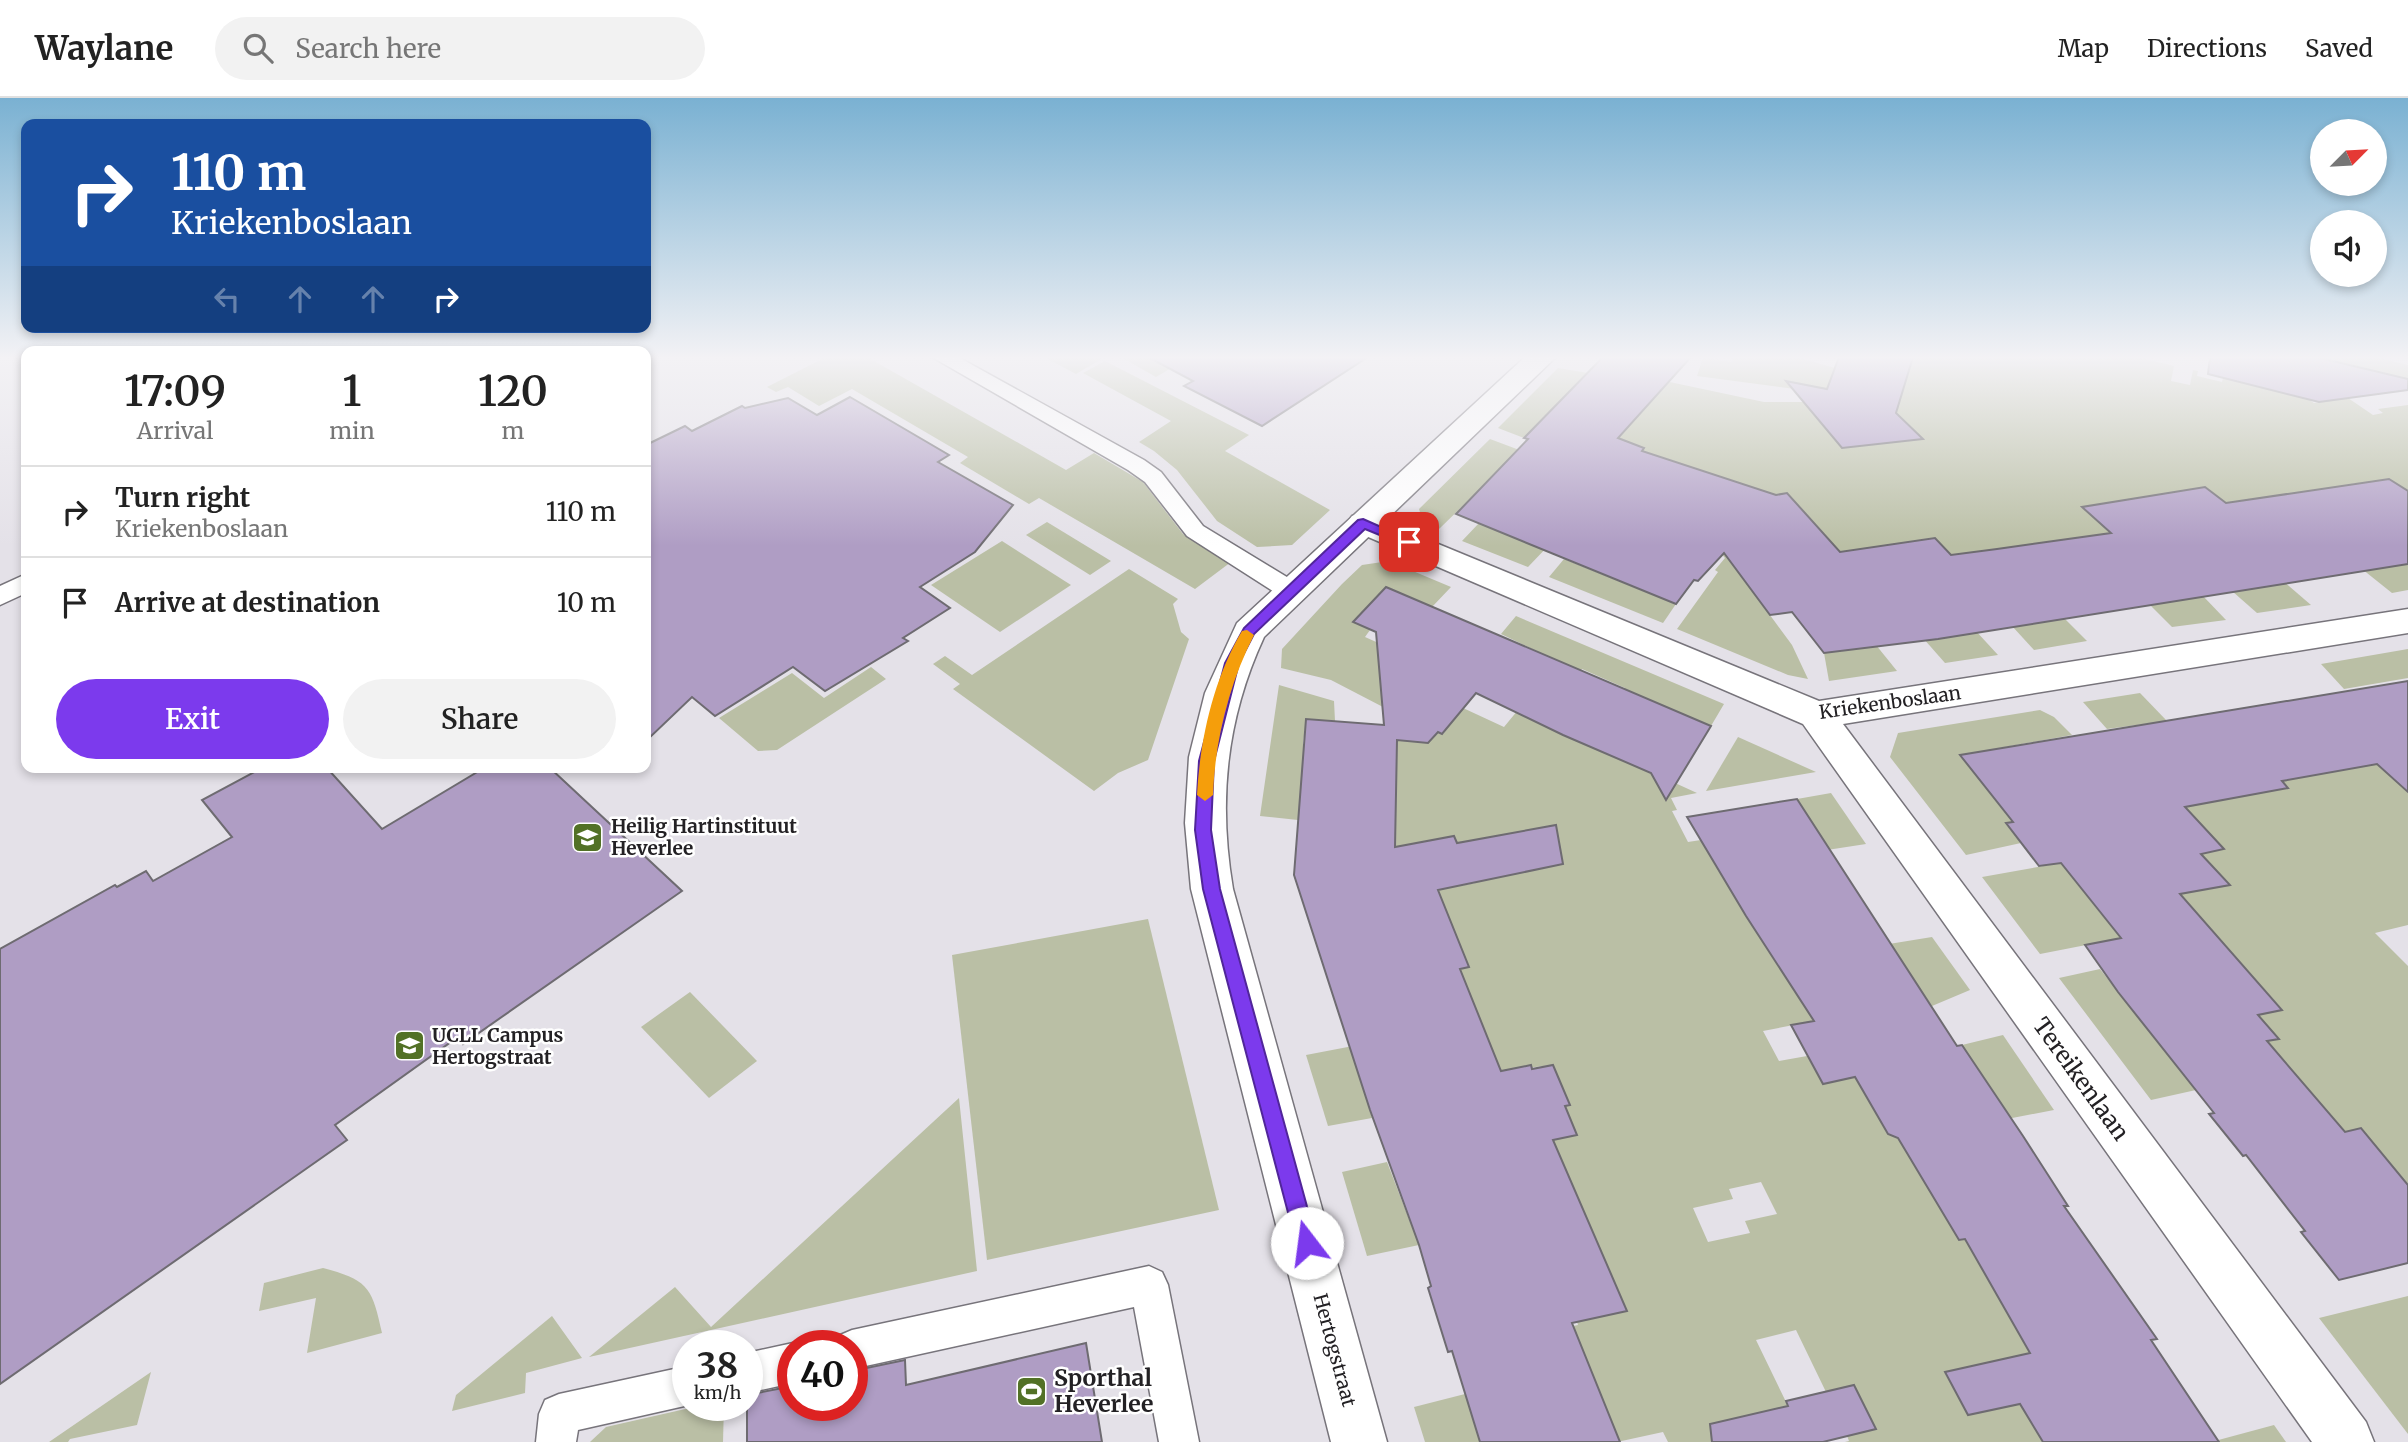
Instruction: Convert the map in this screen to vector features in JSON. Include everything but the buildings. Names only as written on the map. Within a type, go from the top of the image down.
[{"type":"street","name":"Hertogstraat","points":[[1359,1442],[1212,889],[1204,839],[1206,761],[1232,663],[1249,631],[1474,420]]},
{"type":"street","name":"Kriekenboslaan","points":[[1363,523],[1816,715],[2408,621]]},
{"type":"street","name":"Tereikenlaan","points":[[1816,715],[2346,1442]]},
{"type":"lane","points":[[1055,420],[1153,477],[1195,531],[1291,592]]},
{"type":"lane","points":[[0,597],[21,585]]},
{"type":"lane","points":[[868,1346],[1149,1285],[1179,1442]]},
{"type":"lane","points":[[556,1442],[559,1414],[672,1389]]},
{"type":"green space","points":[[904,420],[977,420],[1066,470],[1094,453],[1143,482],[1183,534],[1231,562],[1195,589],[1039,498],[1029,504],[960,463],[968,457]]},
{"type":"green space","points":[[1169,420],[1219,420],[1249,435],[1225,451],[1330,510],[1292,545],[1257,547],[1217,521],[1177,470],[1139,442],[1171,421]]},
{"type":"green space","points":[[1506,420],[1542,420],[1524,438],[1498,428]]},
{"type":"green space","points":[[1625,420],[2408,420],[2408,491],[2376,491],[2358,483],[2309,491],[2167,523],[2138,498],[2114,502],[2099,522],[2123,545],[2039,544],[1745,581],[1792,645],[1808,679],[1788,675],[1677,629],[1718,572],[1715,570],[1725,558],[1719,551],[1571,522],[1528,567],[1462,541],[1479,523],[1484,497],[1475,494],[1438,530],[1424,525],[1419,509],[1490,439],[1607,483],[1623,473],[1644,448],[1619,438],[1626,429],[1619,426]]},
{"type":"green space","points":[[1047,522],[1111,561],[1090,575],[1026,535]]},
{"type":"green space","points":[[1002,541],[1071,585],[1000,632],[931,585]]},
{"type":"green space","points":[[1564,559],[1676,604],[1663,623],[1549,577]]},
{"type":"green space","points":[[1389,561],[1451,587],[1432,607],[1386,587],[1353,621],[1370,630],[1365,637],[1428,665],[1383,707],[1331,680],[1281,668],[1282,649],[1342,584],[1362,565]]},
{"type":"green space","points":[[2408,564],[2408,590],[2392,593],[2362,569]]},
{"type":"green space","points":[[1129,569],[1178,599],[1173,604],[1181,632],[1189,639],[1148,760],[1118,773],[1094,791],[953,689],[960,684],[933,664],[945,656],[972,675]]},
{"type":"green space","points":[[2283,581],[2311,605],[2257,613],[2232,591]]},
{"type":"green space","points":[[2202,595],[2226,620],[2172,627],[2147,602]]},
{"type":"green space","points":[[1516,616],[1724,704],[1711,726],[1623,690],[1625,688],[1582,669],[1580,672],[1501,634]]},
{"type":"green space","points":[[2062,616],[2087,641],[2034,650],[2012,626]]},
{"type":"green space","points":[[1975,630],[1998,655],[1945,663],[1923,638]]},
{"type":"green space","points":[[1876,645],[1897,671],[1829,681],[1824,653]]},
{"type":"green space","points":[[2408,649],[2408,678],[2344,689],[2321,664]]},
{"type":"green space","points":[[871,667],[886,679],[777,750],[758,751],[719,718],[792,673],[824,698]]},
{"type":"green space","points":[[1279,685],[1334,701],[1335,721],[1306,720],[1303,744],[1307,745],[1298,820],[1260,816]]},
{"type":"green space","points":[[2140,693],[2167,721],[2107,729],[2083,702]]},
{"type":"green space","points":[[1463,708],[1504,727],[1518,710],[1587,746],[1593,739],[1640,767],[1697,793],[1671,798],[1677,810],[1672,811],[1688,842],[1714,838],[1719,871],[1746,916],[1830,1018],[1763,1031],[1779,1061],[1807,1056],[1823,1084],[1863,1075],[1888,1134],[1905,1141],[1919,1172],[1959,1240],[2007,1229],[2006,1310],[2035,1363],[1945,1373],[1968,1415],[2020,1404],[2043,1442],[1845,1442],[1849,1441],[1847,1436],[1876,1429],[1854,1385],[1826,1392],[1796,1330],[1756,1340],[1788,1406],[1767,1411],[1781,1442],[1668,1442],[1663,1432],[1617,1442],[1573,1326],[1578,1325],[1577,1322],[1626,1311],[1584,1211],[1504,1226],[1565,1106],[1570,1105],[1553,1065],[1501,1071],[1460,969],[1469,967],[1438,890],[1475,883],[1454,836],[1395,847],[1397,740],[1438,732],[1443,734]],"holes":[[[1544,827],[1563,864],[1517,832]],[[1761,1182],[1777,1214],[1745,1221],[1750,1233],[1708,1242],[1693,1208],[1733,1199],[1729,1189]]]},
{"type":"green space","points":[[2040,710],[2054,717],[2072,735],[1961,755],[2013,822],[2006,824],[2021,843],[1966,855],[1890,757],[1898,733]]},
{"type":"green space","points":[[1738,737],[1816,772],[1706,791]]},
{"type":"green space","points":[[2374,761],[2408,781],[2408,925],[2375,933],[2408,966],[2408,1200],[2391,1164],[2362,1129],[2345,1132],[2311,1092],[2260,1103],[2241,1080],[2151,1100],[2059,978],[2100,969],[2163,1049],[2208,1054],[2279,1039],[2258,1015],[2282,1009],[2204,922],[2040,954],[1982,877],[2071,861],[2136,812],[2205,890],[2230,885],[2201,854],[2223,848],[2180,802],[2262,782],[2271,791],[2287,788],[2282,781]],"holes":[[[2087,896],[2148,904],[2101,914]]]},
{"type":"green space","points":[[1831,793],[1866,844],[1827,850],[1797,799]]},
{"type":"green space","points":[[1148,919],[1219,1210],[987,1260],[952,955]]},
{"type":"green space","points":[[1932,937],[1970,990],[1932,1006],[1889,944]]},
{"type":"green space","points":[[690,992],[757,1061],[709,1098],[641,1027]]},
{"type":"green space","points":[[2003,1035],[2054,1110],[2007,1119],[1962,1045]]},
{"type":"green space","points":[[1353,1046],[1372,1118],[1328,1126],[1306,1055]]},
{"type":"green space","points":[[959,1098],[977,1271],[711,1330],[672,1330],[672,1339],[589,1357],[675,1287],[711,1327]]},
{"type":"green space","points":[[1387,1162],[1419,1245],[1367,1256],[1342,1172]]},
{"type":"green space","points":[[323,1268],[350,1277],[366,1288],[375,1306],[382,1333],[307,1353],[316,1298],[259,1311],[264,1283]]},
{"type":"green space","points":[[2408,1296],[2408,1434],[2319,1318]]},
{"type":"green space","points":[[552,1316],[582,1358],[526,1373],[525,1393],[452,1411],[456,1395]]},
{"type":"green space","points":[[151,1372],[137,1425],[70,1439],[68,1442],[49,1442]]},
{"type":"green space","points":[[1465,1394],[1480,1442],[1425,1442],[1414,1407]]},
{"type":"green space","points":[[672,1412],[672,1421],[724,1421],[723,1442],[590,1442],[606,1427]]},
{"type":"green space","points":[[2274,1425],[2286,1442],[2211,1442]]},
{"type":"slow traffic","points":[[1205,795],[1206,761],[1220,705],[1232,663],[1247,635]]},
{"type":"place","name":"Heilig Hartinstituut Heverlee","points":[[588,837]]},
{"type":"place","name":"UCLL Campus Hertogstraat","points":[[409,1046]]},
{"type":"place","name":"Sporthal Heverlee","points":[[1031,1391]]},
{"type":"route","points":[[1307,1243],[1212,889],[1203,830],[1206,761],[1232,663],[1249,631],[1363,523],[1409,542]]}]
